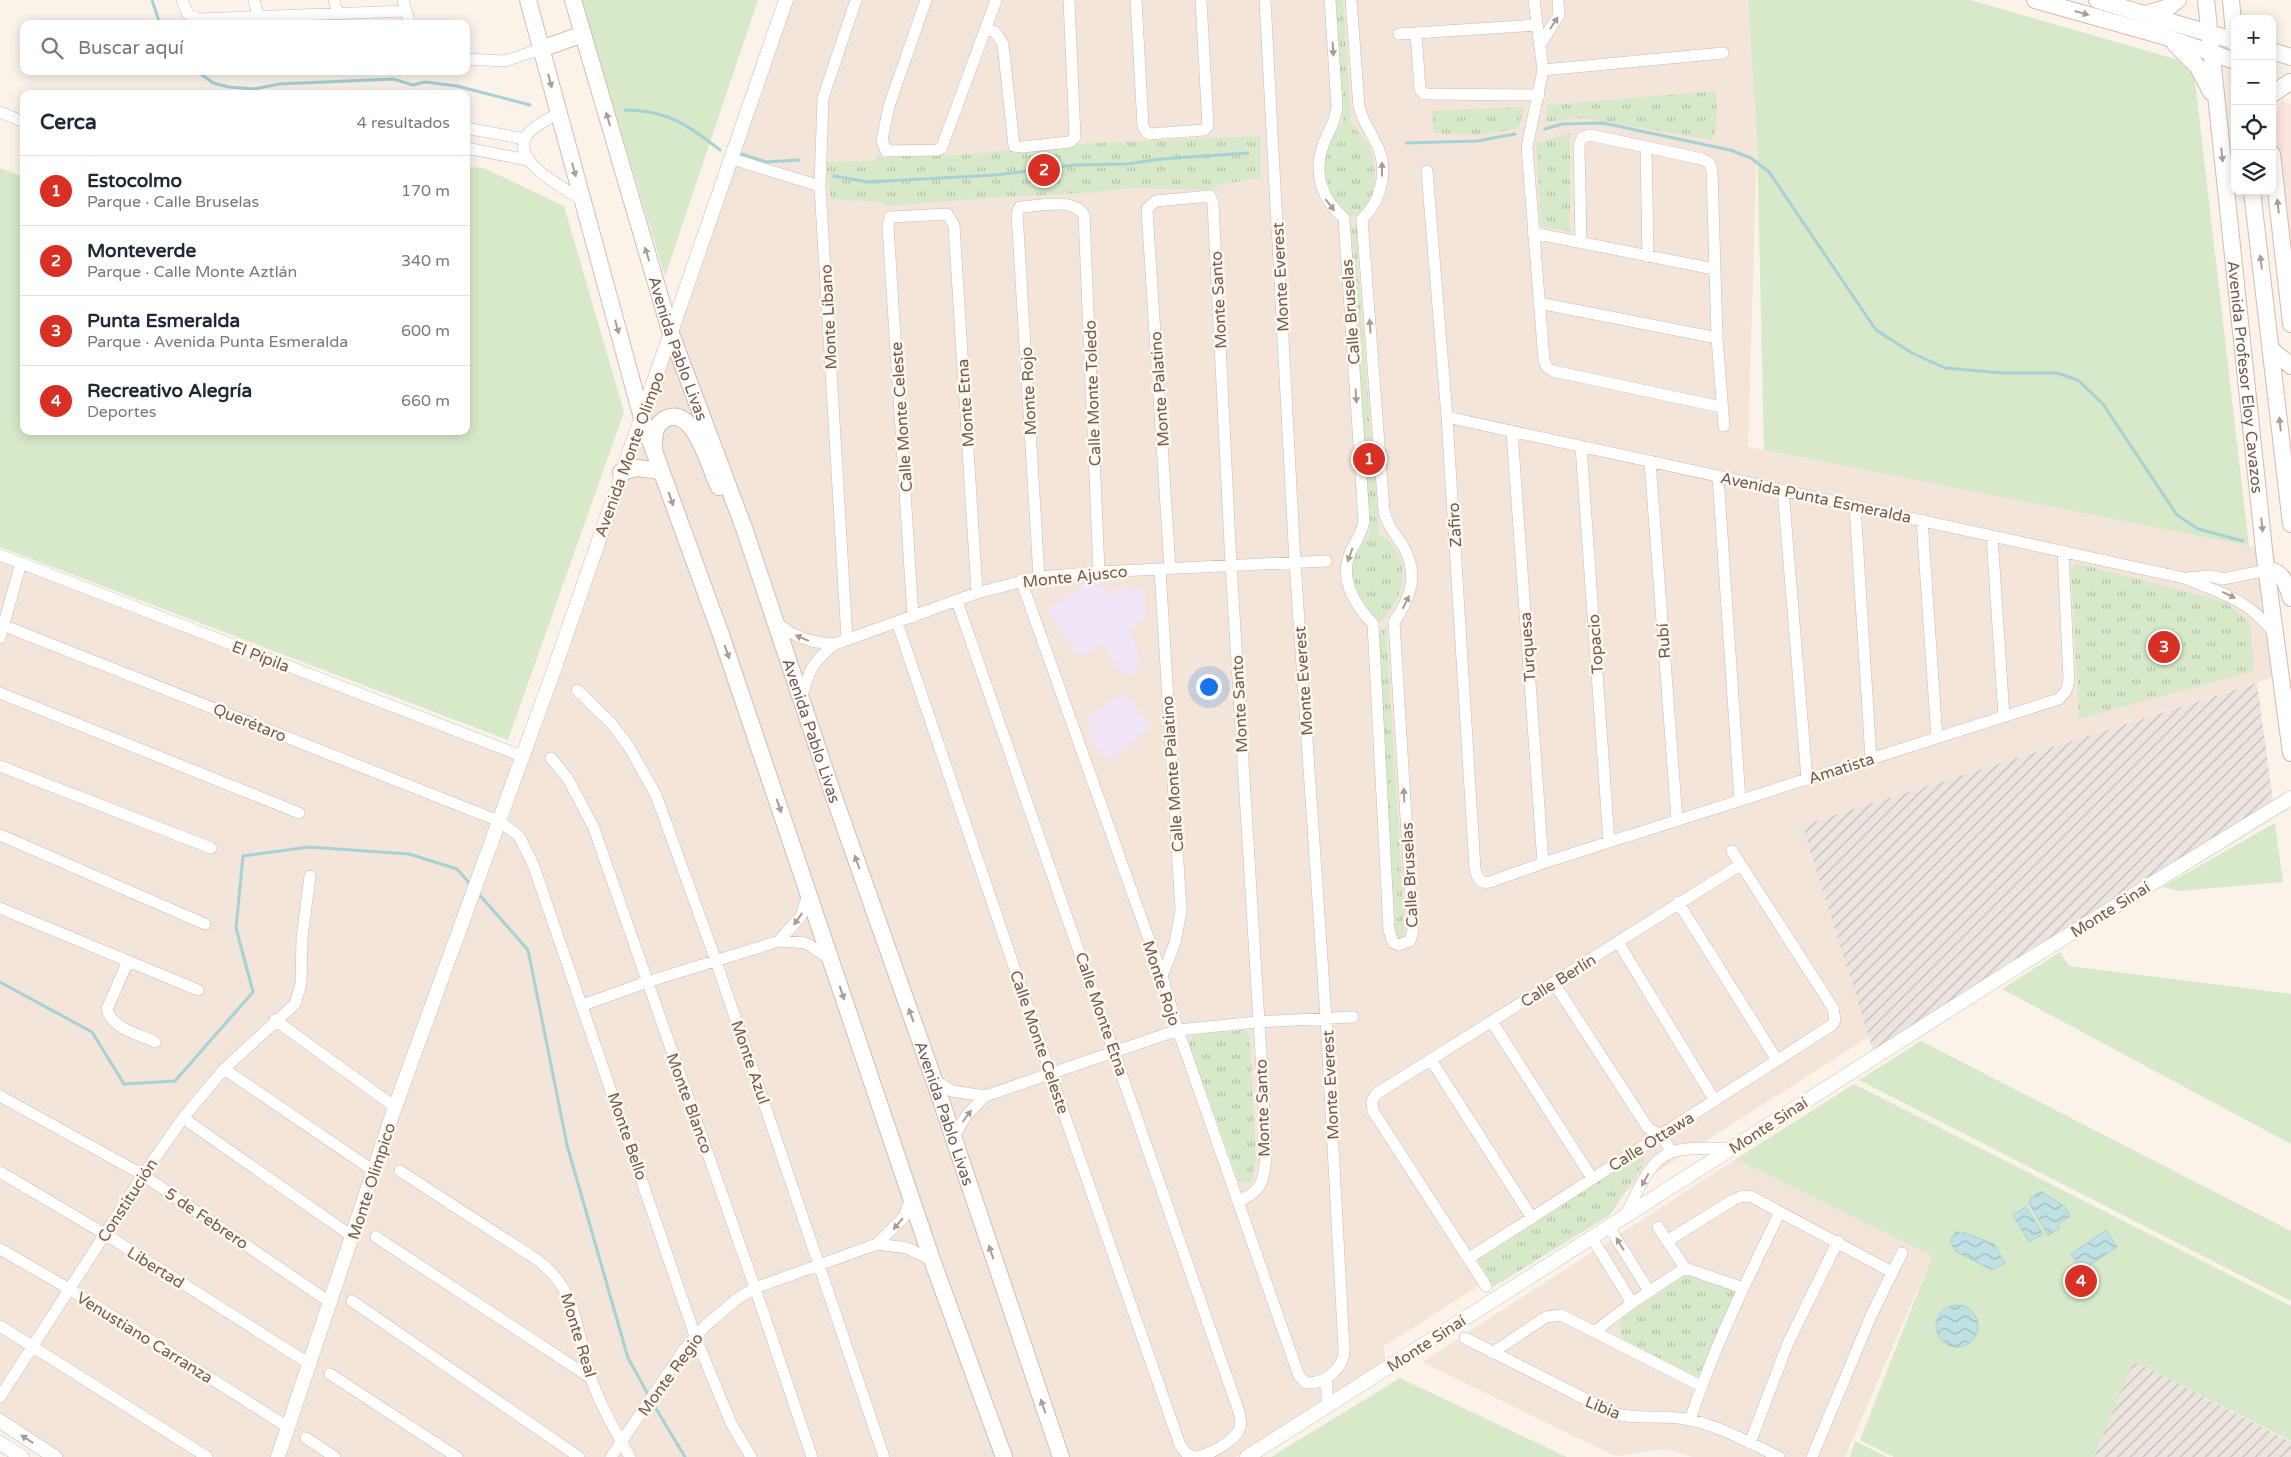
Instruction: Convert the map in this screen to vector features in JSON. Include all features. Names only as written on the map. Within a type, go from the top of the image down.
[{"type":"main road","points":[[528,0],[642,418],[720,632],[932,1260],[1004,1457]]},
{"type":"main road","name":"Avenida Pablo Livas","points":[[573,0],[672,334],[744,528],[774,621],[802,696],[834,798],[934,1080],[1060,1457]]},
{"type":"main road","points":[[2035,0],[2163,36],[2231,60]]},
{"type":"main road","points":[[2098,0],[2231,41]]},
{"type":"main road","points":[[2146,14],[2169,7],[2178,0]]},
{"type":"main road","name":"Avenida Profesor Eloy Cavazos","points":[[2206,0],[2210,54],[2267,570],[2291,753]]},
{"type":"main road","points":[[2231,0],[2232,15]]},
{"type":"main road","points":[[2236,0],[2244,15]]},
{"type":"main road","points":[[541,49],[583,34]]},
{"type":"main road","points":[[2163,36],[2179,47],[2198,67],[2211,91],[2218,118]]},
{"type":"main road","points":[[2276,77],[2290,82]]},
{"type":"main road","points":[[2276,91],[2290,82]]},
{"type":"main road","points":[[2276,190],[2291,324]]},
{"type":"main road","name":"Avenida Profesor Eloy Cavazos","points":[[2252,195],[2289,483],[2291,524]]},
{"type":"main road","points":[[2272,350],[2291,366]]},
{"type":"main road","points":[[654,453],[655,431],[661,421],[676,416],[688,422],[714,479],[744,528]]},
{"type":"main road","points":[[621,472],[637,468],[661,471]]},
{"type":"main road","points":[[2267,570],[2275,571],[2283,579],[2291,598]]},
{"type":"street","points":[[254,0],[258,15]]},
{"type":"street","points":[[334,0],[338,13]]},
{"type":"street","name":"Avenida Monte Olimpo","points":[[466,906],[486,859],[621,472],[672,334],[729,158],[786,0]]},
{"type":"street","name":"Monte Líbano","points":[[847,639],[820,186],[823,98],[856,0]]},
{"type":"street","points":[[926,0],[890,106],[882,140],[886,151],[938,150],[945,143],[996,0]]},
{"type":"street","points":[[986,29],[995,32],[1003,44],[1014,143],[1017,147],[1070,142],[1075,137],[1069,0]]},
{"type":"street","points":[[1136,0],[1143,126],[1146,132],[1150,134],[1204,130],[1208,126],[1201,0]]},
{"type":"street","name":"Monte Everest","points":[[1265,0],[1295,563],[1326,1018],[1344,1349],[1343,1362],[1327,1377]]},
{"type":"street","points":[[1330,0],[1337,106],[1335,121],[1320,155],[1320,180],[1327,202],[1344,218],[1362,219],[1375,204],[1378,197],[1382,160],[1376,144],[1364,124],[1359,107],[1350,0]]},
{"type":"street","points":[[1534,0],[1536,25],[1542,43],[1544,70],[1527,147],[1544,360],[1547,367],[1553,371],[1721,407]]},
{"type":"street","points":[[1542,43],[1559,15],[1558,0]]},
{"type":"street","points":[[183,4],[188,14],[198,19],[338,13],[404,6],[409,20]]},
{"type":"street","points":[[1399,34],[1536,25]]},
{"type":"street","points":[[1416,33],[1420,89],[1424,94],[1539,95]]},
{"type":"street","points":[[470,59],[505,61],[541,49]]},
{"type":"street","points":[[1544,70],[1723,53]]},
{"type":"street","points":[[0,112],[20,120]]},
{"type":"street","points":[[558,113],[528,134],[523,142],[525,156],[532,167],[582,200]]},
{"type":"street","points":[[470,129],[525,139]]},
{"type":"street","points":[[1581,241],[1579,146],[1582,138],[1590,135],[1702,159],[1709,163],[1712,170],[1717,338],[1724,426]]},
{"type":"street","points":[[1646,147],[1648,256]]},
{"type":"street","points":[[470,149],[528,160]]},
{"type":"street","points":[[729,158],[820,186]]},
{"type":"street","name":"Zafiro","points":[[1427,171],[1447,417],[1475,869],[1479,879]]},
{"type":"street","name":"Monte Santo","points":[[1147,209],[1156,201],[1210,196],[1213,203],[1231,565],[1265,1158],[1260,1184],[1254,1192],[1239,1202]]},
{"type":"street","name":"Calle Monte Toledo","points":[[1020,207],[1070,205],[1080,209],[1084,215],[1099,572]]},
{"type":"street","name":"Monte Rojo","points":[[1020,207],[1017,213],[1039,577]]},
{"type":"street","name":"Monte Palatino","points":[[1147,209],[1165,569]]},
{"type":"street","name":"Monte Etna","points":[[890,217],[947,214],[954,225],[977,593]]},
{"type":"street","name":"Calle Monte Celeste","points":[[890,217],[888,226],[913,617]]},
{"type":"street","name":"Calle Bruselas","points":[[1344,218],[1364,520],[1363,529],[1348,561],[1347,574],[1354,600],[1373,624],[1389,930],[1393,942],[1398,945],[1410,941],[1413,931],[1394,622],[1410,595],[1412,573],[1406,552],[1389,526],[1384,511],[1362,219]]},
{"type":"street","points":[[1533,233],[1581,241],[1714,269]]},
{"type":"street","points":[[1539,303],[1717,338]]},
{"type":"street","name":"Avenida Punta Esmeralda","points":[[1447,417],[2184,578],[2231,595],[2263,619],[2275,634]]},
{"type":"street","name":"Turquesa","points":[[1512,431],[1543,863]]},
{"type":"street","name":"Topacio","points":[[1581,446],[1608,842]]},
{"type":"street","name":"Rubí","points":[[1650,461],[1677,820]]},
{"type":"street","points":[[1718,476],[1740,800]]},
{"type":"street","points":[[1783,490],[1808,779]]},
{"type":"street","points":[[1855,506],[1871,759]]},
{"type":"street","points":[[1922,520],[1937,738]]},
{"type":"street","points":[[1992,536],[2004,717]]},
{"type":"street","name":"Amatista","points":[[1479,879],[1483,882],[1490,882],[1608,842],[2059,699],[2068,687],[2063,551]]},
{"type":"street","name":"El Pípila","points":[[0,555],[522,756]]},
{"type":"street","name":"Monte Ajusco","points":[[802,696],[810,667],[821,654],[835,644],[977,593],[1021,580],[1099,572],[1326,561]]},
{"type":"street","points":[[0,638],[2,624],[21,564]]},
{"type":"street","name":"Calle Monte Palatino","points":[[1162,976],[1176,943],[1181,911],[1165,569]]},
{"type":"street","name":"Avenida Punta Esmeralda","points":[[2184,578],[2208,576],[2223,579],[2254,571],[2267,570]]},
{"type":"street","name":"Monte Rojo","points":[[1021,580],[1162,976],[1178,1030],[1299,1376],[1306,1383],[1317,1382],[1327,1377]]},
{"type":"street","name":"Calle Monte Etna","points":[[957,601],[1239,1412],[1240,1427],[1231,1439],[1208,1453],[1194,1457]]},
{"type":"street","name":"Monte Ajusco","points":[[774,621],[785,630],[804,640],[835,644]]},
{"type":"street","name":"Calle Monte Celeste","points":[[897,622],[1180,1445],[1194,1457]]},
{"type":"street","points":[[1373,624],[1394,622]]},
{"type":"street","name":"Querétaro","points":[[2,624],[499,822]]},
{"type":"street","name":"Monte Azul","points":[[577,690],[611,723],[629,747],[656,795],[716,961],[884,1457]]},
{"type":"street","points":[[0,693],[299,813]]},
{"type":"street","name":"Monte Blanco","points":[[551,758],[568,779],[593,826],[756,1288],[812,1457]]},
{"type":"street","points":[[0,766],[210,848]]},
{"type":"street","name":"Monte Sinaí","points":[[1247,1457],[2007,973],[2291,798]]},
{"type":"street","name":"Monte Bello","points":[[499,822],[512,830],[526,847],[583,1005],[696,1336],[731,1422],[750,1457]]},
{"type":"street","points":[[0,836],[205,924]]},
{"type":"street","points":[[1732,851],[1740,865]]},
{"type":"street","name":"Calle Berlín","points":[[1470,1258],[1373,1111],[1372,1101],[1376,1094],[1554,983],[1678,902],[1740,865]]},
{"type":"street","name":"Calle Ottawa","points":[[1470,1258],[1832,1025],[1836,1014],[1833,1008],[1740,865]]},
{"type":"street","name":"Constitución","points":[[0,1397],[71,1290],[143,1175],[183,1118],[224,1069],[276,1020],[292,1008],[298,998],[301,984],[302,938],[310,876]]},
{"type":"street","points":[[779,941],[801,916],[809,892]]},
{"type":"street","points":[[1678,902],[1777,1060]]},
{"type":"street","name":"Monte Olimpico","points":[[278,1457],[311,1364],[394,1107],[466,906]]},
{"type":"street","points":[[0,908],[198,990]]},
{"type":"street","points":[[583,1005],[647,982],[779,941],[806,943],[830,959]]},
{"type":"street","points":[[1618,942],[1715,1101]]},
{"type":"street","points":[[128,961],[107,1009],[114,1023],[155,1042]]},
{"type":"street","points":[[1554,983],[1648,1128],[1661,1135],[1672,1152]]},
{"type":"street","points":[[934,1080],[952,1091],[985,1096],[1178,1030],[1258,1022],[1353,1017]]},
{"type":"street","points":[[276,1020],[394,1107]]},
{"type":"street","points":[[1492,1022],[1592,1178]]},
{"type":"street","points":[[1431,1060],[1532,1218]]},
{"type":"street","points":[[224,1069],[374,1171]]},
{"type":"street","name":"5 de Febrero","points":[[0,1096],[143,1175],[331,1303]]},
{"type":"street","points":[[953,1138],[966,1116],[985,1096]]},
{"type":"street","points":[[183,1118],[353,1237]]},
{"type":"street","points":[[1648,1128],[1648,1143],[1658,1160]]},
{"type":"street","points":[[1625,1216],[1658,1160],[1672,1152],[1733,1148]]},
{"type":"street","name":"Monte Real","points":[[400,1171],[550,1270],[562,1283],[569,1298],[591,1378],[630,1457]]},
{"type":"street","name":"Libertad","points":[[0,1172],[105,1234],[311,1364]]},
{"type":"street","points":[[1667,1241],[1733,1200],[1743,1196],[1752,1197],[1838,1241],[1892,1272]]},
{"type":"street","name":"Monte Regio","points":[[611,1457],[696,1336],[737,1299],[756,1288],[877,1244],[904,1217],[911,1198]]},
{"type":"street","points":[[1690,1420],[1701,1386],[1743,1288],[1780,1212]]},
{"type":"street","points":[[1609,1227],[1648,1291]]},
{"type":"street","points":[[1658,1227],[1685,1268],[1743,1288]]},
{"type":"street","points":[[376,1237],[591,1378]]},
{"type":"street","points":[[1592,1238],[1632,1303]]},
{"type":"street","points":[[1750,1443],[1788,1343],[1838,1241]]},
{"type":"street","name":"Monte Regio","points":[[877,1244],[907,1248],[932,1260]]},
{"type":"street","name":"Venustiano Carranza","points":[[0,1249],[71,1290],[289,1428]]},
{"type":"street","points":[[1812,1457],[1902,1253]]},
{"type":"street","points":[[1470,1258],[1486,1286]]},
{"type":"street","points":[[1594,1332],[1648,1291],[1685,1268]]},
{"type":"street","points":[[352,1301],[579,1457]]},
{"type":"street","points":[[1492,1353],[1546,1317],[1561,1315],[1701,1386]]},
{"type":"street","points":[[0,1326],[33,1345],[207,1457]]},
{"type":"street","name":"Libia","points":[[1465,1338],[1613,1413],[1622,1416],[1667,1417],[1690,1420],[1750,1443],[1779,1457]]},
{"type":"street","points":[[330,1374],[457,1457]]},
{"type":"street","points":[[1327,1377],[1327,1406]]},
{"type":"street","points":[[0,1421],[55,1457]]},
{"type":"street","points":[[306,1438],[336,1457]]},
{"type":"street","points":[[0,1444],[22,1457]]},
{"type":"shaded area","points":[[781,0],[1748,0],[1757,140],[1748,447],[2274,551],[2287,673],[1802,825],[1869,1037],[1384,1346],[1385,1360],[1235,1457],[50,1457],[0,1430],[0,562],[522,762],[652,365]]},
{"type":"shaded area","points":[[2282,101],[2291,104],[2291,265],[2276,134],[2276,112]]},
{"type":"shaded area","points":[[1096,577],[1108,595],[1125,584],[1132,591],[1141,587],[1146,596],[1146,618],[1130,631],[1142,667],[1124,678],[1102,643],[1078,658],[1047,609]]},
{"type":"shaded area","points":[[2257,683],[2273,801],[1873,1050],[1802,825]]},
{"type":"shaded area","points":[[1124,691],[1151,727],[1108,762],[1087,735],[1095,729],[1087,719]]},
{"type":"shaded area","points":[[1736,1159],[1932,1256],[1845,1457],[1692,1457],[1666,1449],[1615,1456],[1422,1362]]},
{"type":"shaded area","points":[[2133,1360],[2291,1442],[2291,1457],[2094,1457]]},
{"type":"green space","points":[[581,0],[758,0],[665,276]]},
{"type":"green space","points":[[1335,0],[1343,0],[1351,123],[1369,147],[1374,168],[1373,190],[1366,209],[1359,214],[1351,215],[1341,211],[1325,185],[1323,162],[1332,133],[1343,122]]},
{"type":"green space","points":[[1748,0],[1970,0],[2193,64],[2249,546],[1764,450],[1757,140]]},
{"type":"green space","points":[[1717,91],[1716,130],[1712,140],[1583,118],[1545,122],[1547,105]]},
{"type":"green space","points":[[1524,107],[1519,128],[1480,135],[1434,133],[1431,111]]},
{"type":"green space","points":[[1570,133],[1570,231],[1541,227],[1536,143]]},
{"type":"green space","points":[[1261,136],[1261,178],[1217,185],[1214,190],[1132,188],[1085,193],[886,206],[881,202],[830,199],[826,162],[871,161],[883,156],[939,152],[950,156],[1071,144]]},
{"type":"green space","points":[[470,167],[484,168],[564,206],[624,412],[508,740],[0,547],[0,168],[20,176],[20,435],[470,435]]},
{"type":"green space","points":[[1351,226],[1355,226],[1358,230],[1358,265],[1379,535],[1387,539],[1396,551],[1401,560],[1403,570],[1401,589],[1392,607],[1380,623],[1362,608],[1351,583],[1351,557],[1370,534],[1349,230]]},
{"type":"green space","points":[[2076,563],[2226,602],[2250,623],[2254,671],[2079,719],[2071,569]]},
{"type":"green space","points":[[1379,630],[1386,630],[1405,932],[1401,939],[1395,939]]},
{"type":"green space","points":[[2275,823],[2283,882],[2180,891],[2162,887]]},
{"type":"green space","points":[[2060,952],[2069,966],[2291,994],[2291,1144],[2002,989]]},
{"type":"green space","points":[[1247,1030],[1250,1039],[1256,1160],[1251,1183],[1239,1181],[1189,1044],[1193,1035]]},
{"type":"green space","points":[[1921,1041],[2291,1231],[2291,1301],[1859,1080]]},
{"type":"green space","points":[[1854,1084],[2291,1306],[2291,1441],[2134,1361],[2094,1457],[1894,1457],[1860,1440],[1932,1256],[1736,1159]]},
{"type":"green space","points":[[1641,1154],[1645,1162],[1610,1215],[1493,1287],[1478,1259]]},
{"type":"green space","points":[[1688,1274],[1733,1289],[1736,1295],[1699,1375],[1695,1376],[1625,1341],[1620,1332],[1621,1319]]},
{"type":"green space","points":[[1400,1378],[1554,1451],[1567,1457],[1271,1457]]},
{"type":"green space","points":[[1855,1441],[1887,1457],[1850,1457]]},
{"type":"water","points":[[2040,1191],[2064,1206],[2070,1216],[2058,1224],[2060,1228],[2048,1235],[2029,1203],[2031,1198]]},
{"type":"water","points":[[2026,1207],[2043,1234],[2029,1242],[2013,1215]]},
{"type":"water","points":[[2106,1230],[2117,1247],[2082,1270],[2071,1254]]},
{"type":"water","points":[[1956,1232],[1962,1232],[1994,1244],[2005,1263],[1992,1270],[1955,1251],[1950,1240]]},
{"type":"water","points":[[1953,1305],[1961,1305],[1972,1311],[1978,1326],[1972,1341],[1961,1347],[1953,1347],[1942,1341],[1936,1330],[1936,1322],[1942,1311]]},
{"type":"waterway","points":[[152,0],[159,20]]},
{"type":"waterway","points":[[202,75],[213,83],[229,87],[254,89],[279,84],[393,79],[413,85],[425,82],[457,86],[530,105]]},
{"type":"waterway","points":[[625,110],[665,116],[687,126],[720,150]]},
{"type":"waterway","points":[[1545,129],[1562,124],[1603,123],[1730,150],[1751,158],[1769,172],[1876,330],[1912,353],[1945,368],[2003,373],[2057,373],[2078,380],[2103,404],[2177,515],[2198,529],[2243,541]]},
{"type":"waterway","points":[[1406,143],[1477,141],[1515,134]]},
{"type":"waterway","points":[[739,153],[766,162],[799,160]]},
{"type":"waterway","points":[[834,176],[868,182],[996,175],[1074,165],[1127,164],[1161,159],[1248,153]]},
{"type":"waterway","points":[[0,982],[92,1032],[124,1084],[175,1081],[253,992],[236,928],[243,856],[309,847],[409,854],[457,869],[471,885]]},
{"type":"waterway","points":[[477,892],[528,950],[567,1145],[628,1358],[649,1396]]},
{"type":"waterway","points":[[652,1402],[685,1457]]},
{"type":"place","name":"Monteverde","points":[[1044,170]]},
{"type":"place","name":"Estocolmo","points":[[1369,459]]},
{"type":"place","name":"Punta Esmeralda","points":[[2164,647]]},
{"type":"place","name":"Recreativo Alegría","points":[[2081,1281]]}]
